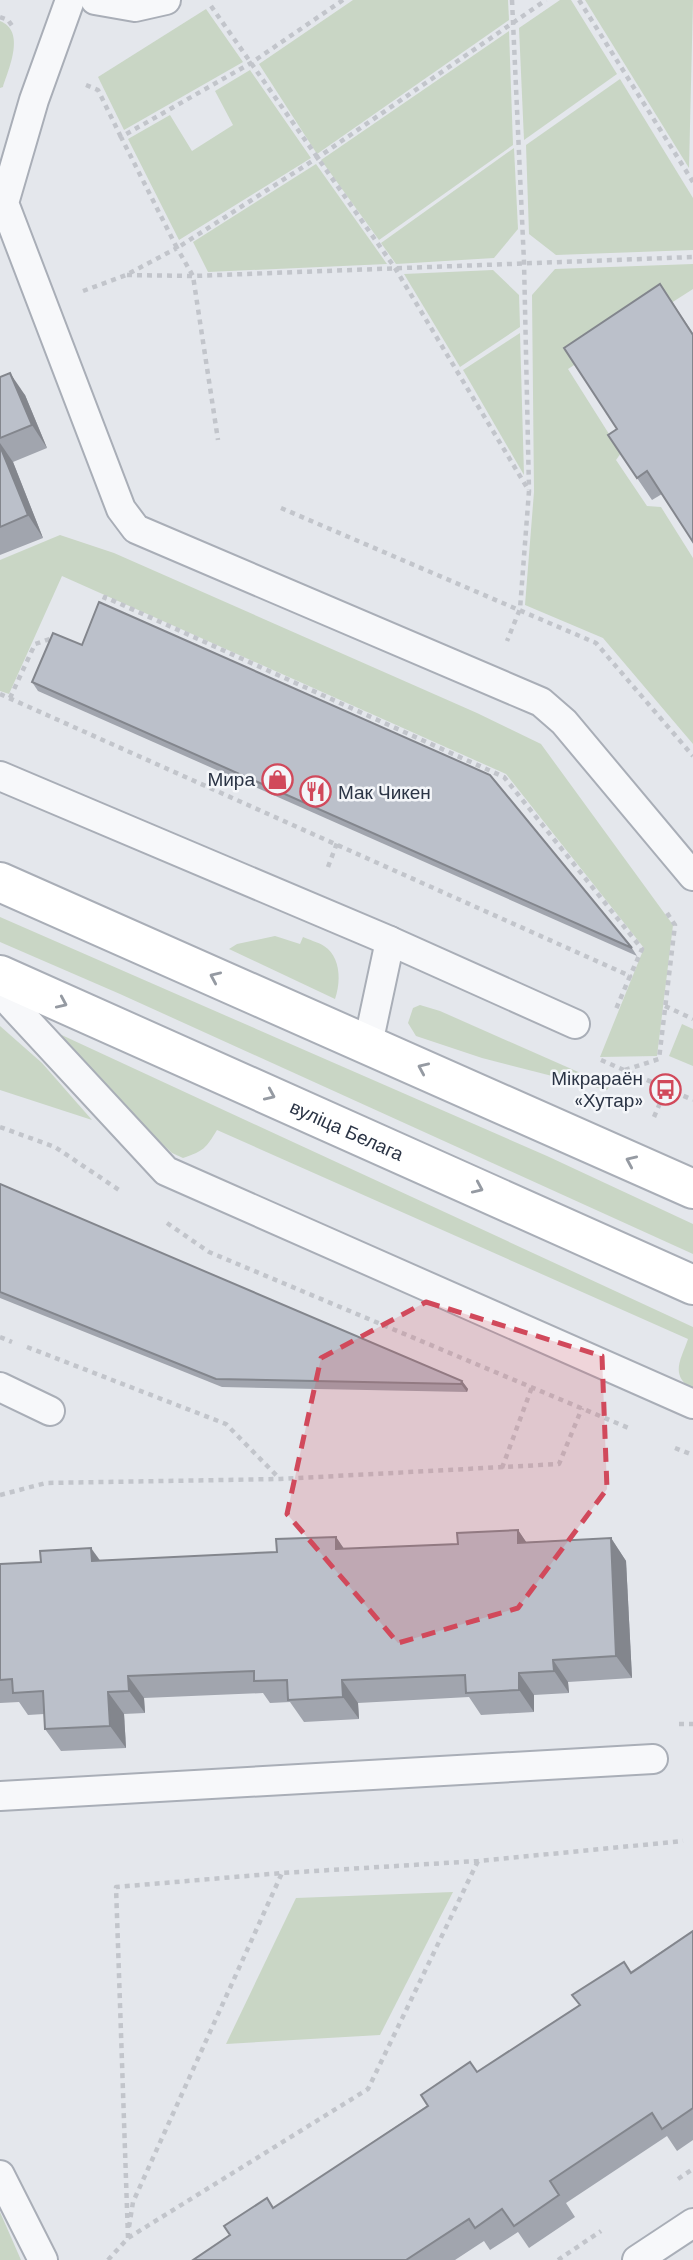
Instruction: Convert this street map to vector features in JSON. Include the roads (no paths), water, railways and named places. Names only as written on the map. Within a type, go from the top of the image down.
[{"type":"street","points":[[0,882],[693,1189]]},
{"type":"street","name":"вуліца Белага","points":[[0,975],[693,1285]]},
{"type":"lane","points":[[70,0],[34,100],[4,203],[41,306],[121,509],[136,528],[541,702],[565,722],[693,876]]},
{"type":"lane","points":[[95,0],[135,7],[166,0]]},
{"type":"lane","points":[[0,776],[390,941],[575,1024]]},
{"type":"lane","points":[[368,1044],[390,941]]},
{"type":"lane","points":[[0,992],[166,1171],[693,1404]]},
{"type":"lane","points":[[0,1387],[50,1411]]},
{"type":"lane","points":[[0,1796],[653,1759]]},
{"type":"lane","points":[[0,2175],[43,2260]]},
{"type":"lane","points":[[638,2260],[693,2223]]},
{"type":"place","name":"Мира","points":[[278,779]]},
{"type":"place","name":"Мак Чикен","points":[[315,792]]},
{"type":"place","name":"Мікрараён «Хутар»","points":[[666,1089]]}]
